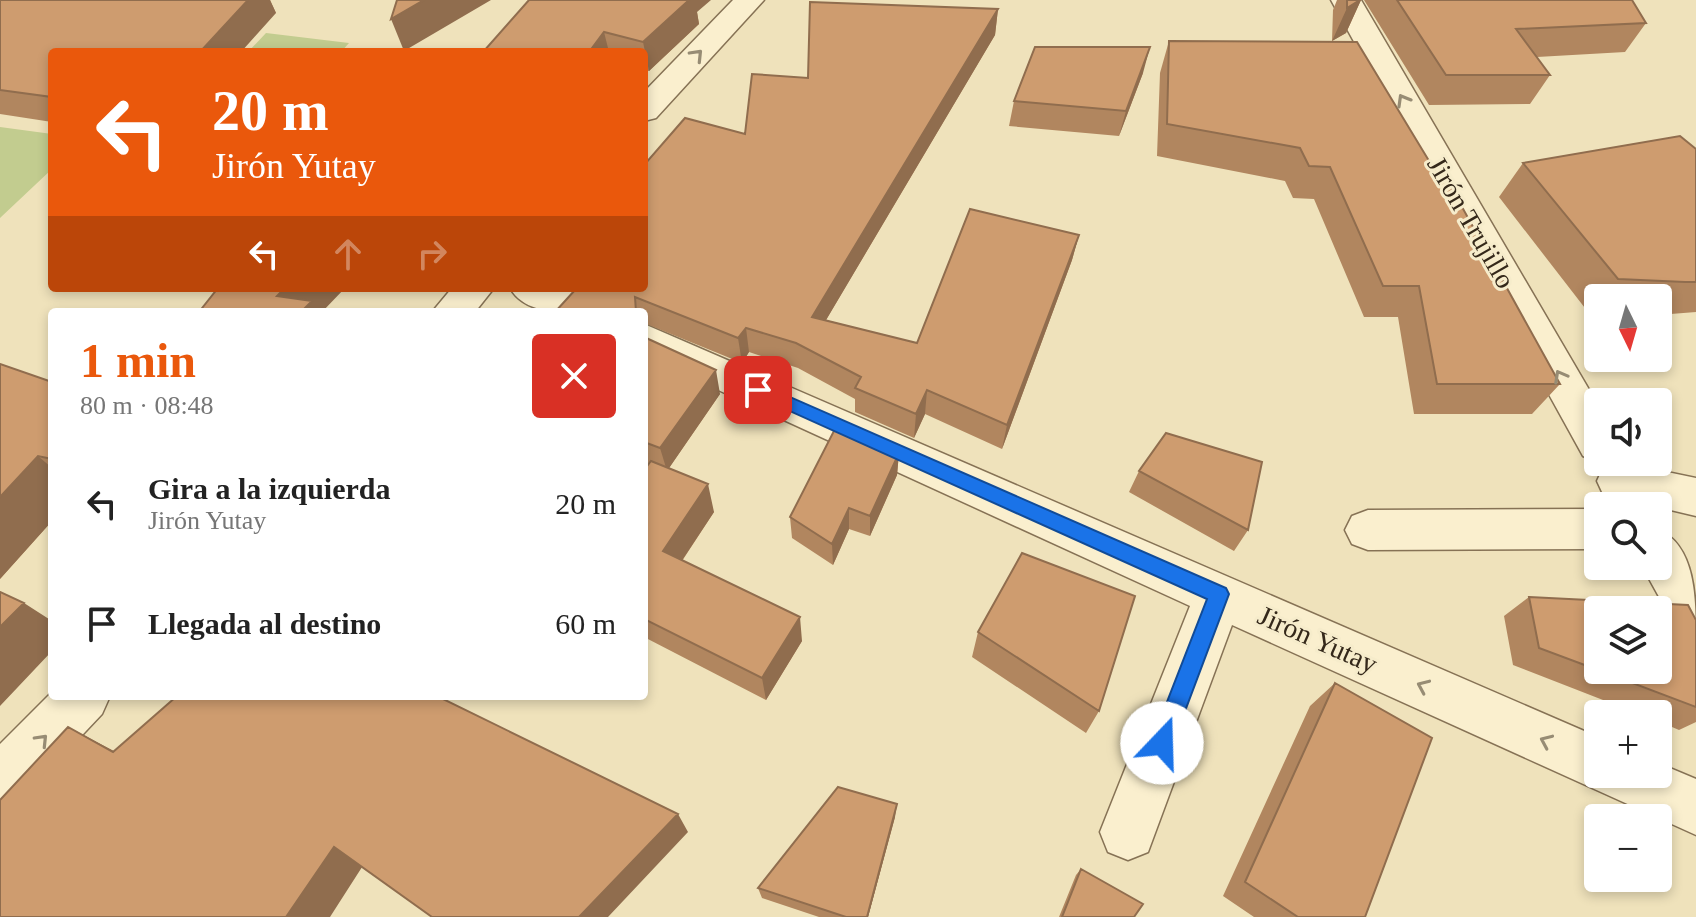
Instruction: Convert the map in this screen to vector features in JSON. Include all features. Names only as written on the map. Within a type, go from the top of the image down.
[{"type":"street","points":[[648,107],[749,0]]},
{"type":"street","name":"Jirón Trujillo","points":[[1346,0],[1584,420]]},
{"type":"street","points":[[456,308],[471,292]]},
{"type":"street","points":[[538,292],[574,308]]},
{"type":"street","name":"Jirón Yutay","points":[[648,341],[1584,758]]},
{"type":"street","points":[[1624,476],[1696,497]]},
{"type":"street","points":[[1368,530],[1584,529]]},
{"type":"street","points":[[1675,568],[1696,617]]},
{"type":"street","points":[[1128,832],[1219,594]]},
{"type":"street","points":[[0,783],[80,700]]},
{"type":"street","points":[[1653,788],[1696,807]]},
{"type":"green space","points":[[266,33],[349,43],[345,48],[252,48]]},
{"type":"green space","points":[[0,127],[48,133],[48,173],[0,218]]},
{"type":"building","points":[[0,0],[248,0],[204,48],[48,48],[48,96],[0,90]]},
{"type":"building","points":[[397,0],[424,0],[391,19]]},
{"type":"building","points":[[529,0],[689,0],[643,42],[604,32],[592,48],[487,48]]},
{"type":"building","points":[[1347,0],[1360,0],[1347,8]]},
{"type":"building","points":[[1397,0],[1632,0],[1646,23],[1516,29],[1550,75],[1446,75]]},
{"type":"building","points":[[810,2],[998,9],[812,317],[917,343],[970,209],[1079,235],[1007,425],[927,390],[916,414],[855,388],[861,377],[796,343],[746,328],[738,338],[635,297],[636,308],[559,308],[573,292],[648,292],[648,160],[685,118],[745,134],[752,74],[808,78]]},
{"type":"building","points":[[1169,41],[1357,42],[1440,179],[1446,178],[1560,384],[1437,384],[1419,286],[1383,286],[1330,167],[1309,166],[1300,148],[1167,124]]},
{"type":"building","points":[[1035,47],[1150,47],[1126,111],[1014,101]]},
{"type":"building","points":[[1680,136],[1696,149],[1696,282],[1618,279],[1523,163]]},
{"type":"building","points":[[215,292],[281,292],[277,296],[312,301],[305,308],[202,308]]},
{"type":"building","points":[[648,339],[716,370],[660,448],[648,444]]},
{"type":"building","points":[[0,364],[48,381],[48,458],[38,456],[0,497]]},
{"type":"building","points":[[837,425],[899,453],[870,516],[849,508],[832,544],[790,517]]},
{"type":"building","points":[[1166,433],[1262,462],[1248,530],[1139,471]]},
{"type":"building","points":[[651,461],[708,484],[663,551],[800,617],[762,678],[648,621],[648,465]]},
{"type":"building","points":[[1022,553],[1135,596],[1099,711],[978,632]]},
{"type":"building","points":[[0,592],[24,603],[0,627]]},
{"type":"building","points":[[1529,597],[1584,600],[1584,665],[1539,648]]},
{"type":"building","points":[[1672,604],[1688,605],[1696,620],[1696,707],[1635,684],[1672,684]]},
{"type":"building","points":[[1335,683],[1432,738],[1365,917],[1298,917],[1245,882]]},
{"type":"building","points":[[172,700],[445,700],[678,814],[579,917],[432,917],[334,847],[286,917],[0,917],[0,800],[68,727],[113,752]]},
{"type":"building","points":[[838,787],[897,804],[867,917],[846,917],[758,888]]},
{"type":"building","points":[[1081,869],[1143,904],[1134,917],[1062,917]]},
{"type":"route","points":[[758,390],[1219,594],[1162,743]]}]
